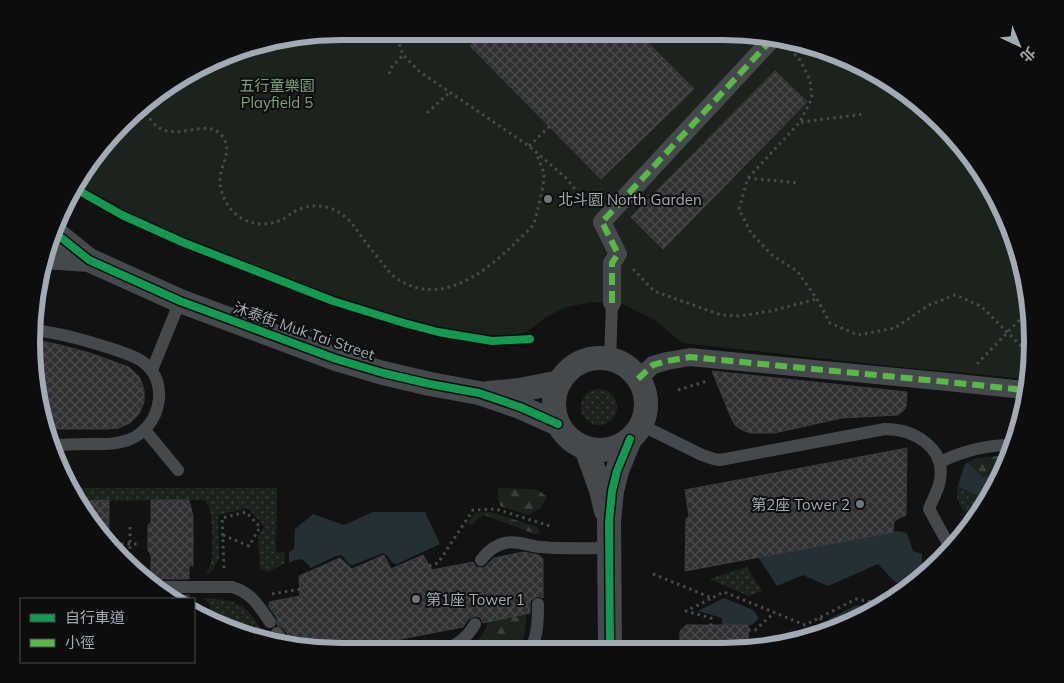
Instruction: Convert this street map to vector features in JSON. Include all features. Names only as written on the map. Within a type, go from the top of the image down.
[{"type":"street","points":[[612,303],[612,263],[618,254],[602,222],[777,45]]},
{"type":"street","name":"沐泰街 Muk Tai Street","points":[[59,236],[88,260],[180,301],[336,359],[411,380],[479,393],[520,407],[558,424],[572,441],[586,448]]},
{"type":"street","name":"沐泰街 Muk Tai Street","points":[[52,257],[88,260]]},
{"type":"street","points":[[638,379],[653,365],[690,357],[1020,390]]},
{"type":"street","points":[[558,424],[555,416],[554,399],[560,382],[571,369],[583,361],[600,358],[610,360],[622,364],[631,370],[638,379],[644,394],[645,407],[617,471],[612,492],[609,522],[610,643]]},
{"type":"street","name":"沐泰街 Muk Tai Street","points":[[479,393],[520,390],[560,382]]},
{"type":"street","points":[[609,522],[601,490],[586,448],[609,449],[621,444],[635,432]]},
{"type":"lane","points":[[152,370],[180,301]]},
{"type":"lane","points":[[610,360],[612,303]]},
{"type":"lane","points":[[41,331],[99,344],[142,361],[152,370],[157,378],[159,387],[156,414],[145,430],[130,440],[108,444],[59,445]]},
{"type":"lane","points":[[635,432],[720,460],[885,429],[895,429],[915,435],[932,449],[940,462],[940,480],[928,509],[947,542]]},
{"type":"lane","points":[[145,430],[178,470]]},
{"type":"lane","points":[[940,462],[976,448],[1005,445]]},
{"type":"lane","points":[[481,560],[495,546],[506,542],[516,542],[538,550],[610,548]]},
{"type":"lane","points":[[166,587],[224,586],[241,590],[252,598],[270,622]]},
{"type":"lane","points":[[534,643],[536,638],[538,604]]},
{"type":"lane","points":[[459,643],[471,632],[475,624]]},
{"type":"path","points":[[398,40],[403,55],[420,72],[530,146],[564,177],[602,222]]},
{"type":"path","points":[[787,47],[800,60],[810,80],[812,98],[800,122],[748,178],[739,209],[750,233],[772,255],[797,271],[817,299],[830,323],[858,335],[895,328],[929,305],[955,295],[981,306],[1024,349]]},
{"type":"path","points":[[389,74],[391,68],[403,55]]},
{"type":"path","points":[[427,112],[450,92]]},
{"type":"path","points":[[145,113],[155,126],[166,131],[181,132],[208,128],[216,130],[223,137],[227,152],[220,185],[226,203],[237,216],[252,223],[268,224],[277,222],[306,207],[331,208],[346,217],[384,266],[399,280],[427,290],[436,290],[456,285],[481,272],[533,225],[544,176],[536,152]]},
{"type":"path","points":[[800,122],[865,114]]},
{"type":"path","points":[[530,146],[550,126]]},
{"type":"path","points":[[748,178],[799,183]]},
{"type":"path","points":[[618,254],[654,291],[721,315],[740,316],[771,311],[817,299]]},
{"type":"path","points":[[960,383],[1022,317]]},
{"type":"path","points":[[678,390],[714,378]]},
{"type":"path","points":[[222,535],[249,546],[260,527],[246,512],[222,518],[222,535],[224,586]]},
{"type":"path","points":[[130,526],[130,557]]},
{"type":"path","points":[[121,544],[138,544]]},
{"type":"path","points":[[653,574],[712,598]]},
{"type":"path","points":[[252,598],[301,589]]},
{"type":"path","points":[[711,626],[711,618],[686,611],[724,592],[805,625],[856,599],[874,602]]},
{"type":"path","points":[[748,630],[755,630],[774,612]]},
{"type":"path","points":[[820,618],[826,624]]},
{"type":"green space","name":"北斗園 North Garden","points":[[342,40],[722,40],[781,46],[801,50],[838,63],[873,80],[906,102],[936,128],[962,158],[993,208],[1014,263],[1023,322],[1024,342],[1021,379],[682,343],[655,320],[622,304],[593,302],[566,307],[548,316],[526,332],[501,339],[450,332],[408,323],[332,299],[178,238],[120,211],[83,187],[102,158],[128,128],[158,102],[191,80],[226,63],[263,50],[302,43]]},
{"type":"green space","points":[[599,389],[606,390],[612,394],[616,400],[616,414],[612,420],[606,424],[599,425],[592,424],[586,420],[582,414],[581,407],[582,400],[586,394],[592,390]]},
{"type":"green space","points":[[1001,456],[993,476],[983,477],[967,462],[977,458]]},
{"type":"green space","points":[[958,486],[976,496],[984,492],[968,516],[958,501]]},
{"type":"green space","points":[[78,488],[277,488],[276,552],[285,553],[285,563],[268,572],[260,569],[258,537],[264,526],[248,508],[218,515],[219,559],[211,572],[205,575],[209,569],[212,557],[212,528],[210,511],[208,505],[203,500],[86,501]]},
{"type":"green space","points":[[498,488],[533,489],[547,497],[541,508],[528,515],[500,506]]},
{"type":"green space","points":[[491,512],[537,527],[540,533],[535,534],[484,515],[471,526],[468,523],[475,513]]},
{"type":"green space","points":[[747,567],[762,591],[749,596],[709,579]]},
{"type":"green space","points":[[203,598],[238,604],[247,610],[264,633],[211,613],[206,600]]},
{"type":"green space","points":[[526,614],[524,637],[521,643],[475,643],[485,630],[488,622]]},
{"type":"shaded area","points":[[967,462],[983,477],[993,476],[984,492],[977,496],[958,486]]},
{"type":"shaded area","points":[[373,512],[425,512],[440,544],[397,564],[392,563],[383,553],[353,565],[349,564],[341,555],[311,568],[301,560],[289,563],[289,552],[294,549],[295,529],[313,514],[344,525]]},
{"type":"shaded area","points":[[898,531],[907,533],[913,551],[922,554],[922,567],[908,579],[896,583],[878,564],[828,586],[803,575],[777,586],[758,557]]},
{"type":"shaded area","points":[[724,598],[753,610],[759,618],[752,625],[722,625],[722,618],[698,611]]},
{"type":"shaded area","points":[[857,605],[867,606],[832,622],[829,619]]},
{"type":"building","points":[[476,40],[645,40],[694,89],[601,179],[470,46]]},
{"type":"building","points":[[775,71],[807,102],[663,249],[631,217]]},
{"type":"building","points":[[40,341],[90,353],[129,367],[140,378],[144,390],[144,402],[139,414],[130,423],[119,428],[53,429],[43,381]]},
{"type":"building","points":[[712,371],[907,392],[906,407],[898,415],[842,418],[774,433],[750,433],[736,426],[732,420]]},
{"type":"building","points":[[907,448],[906,515],[894,521],[893,532],[685,571],[686,519],[689,516],[685,490]]},
{"type":"building","points":[[109,500],[109,533],[102,525],[86,501]]},
{"type":"building","points":[[151,500],[189,500],[193,516],[193,566],[189,565],[189,579],[156,579],[151,575],[151,554],[148,551],[148,525],[151,522]]},
{"type":"building","name":"第1座 Tower 1","points":[[523,552],[539,555],[543,559],[543,598],[538,596],[531,600],[530,613],[483,623],[480,617],[475,616],[468,619],[463,627],[380,643],[342,643],[290,638],[283,628],[277,625],[277,618],[269,607],[269,602],[300,596],[299,576],[340,558],[352,569],[384,555],[391,569],[423,555],[432,570],[473,562],[476,567],[484,568],[494,558]]},
{"type":"building","points":[[179,595],[189,595],[189,598],[183,598]]},
{"type":"building","points":[[686,625],[748,625],[749,641],[680,643],[680,631]]},
{"type":"marked path","points":[[612,303],[612,263],[618,254],[602,222],[768,44]]},
{"type":"marked path","points":[[638,379],[653,365],[690,357],[1020,390]]},
{"type":"cycle path","points":[[80,191],[122,215],[182,242],[333,301],[438,332],[492,341],[530,339]]},
{"type":"cycle path","points":[[59,236],[89,260],[180,301],[336,359],[383,373],[479,393],[520,407],[558,424]]},
{"type":"cycle path","points":[[610,643],[609,522],[612,491],[617,471],[630,439]]},
{"type":"place","name":"北斗園 North Garden","points":[[548,199]]},
{"type":"place","name":"第2座 Tower 2","points":[[860,504]]},
{"type":"place","name":"第1座 Tower 1","points":[[416,599]]},
{"type":"park label","name":"五行童樂園 Playfield 5","points":[[277,94]]}]
